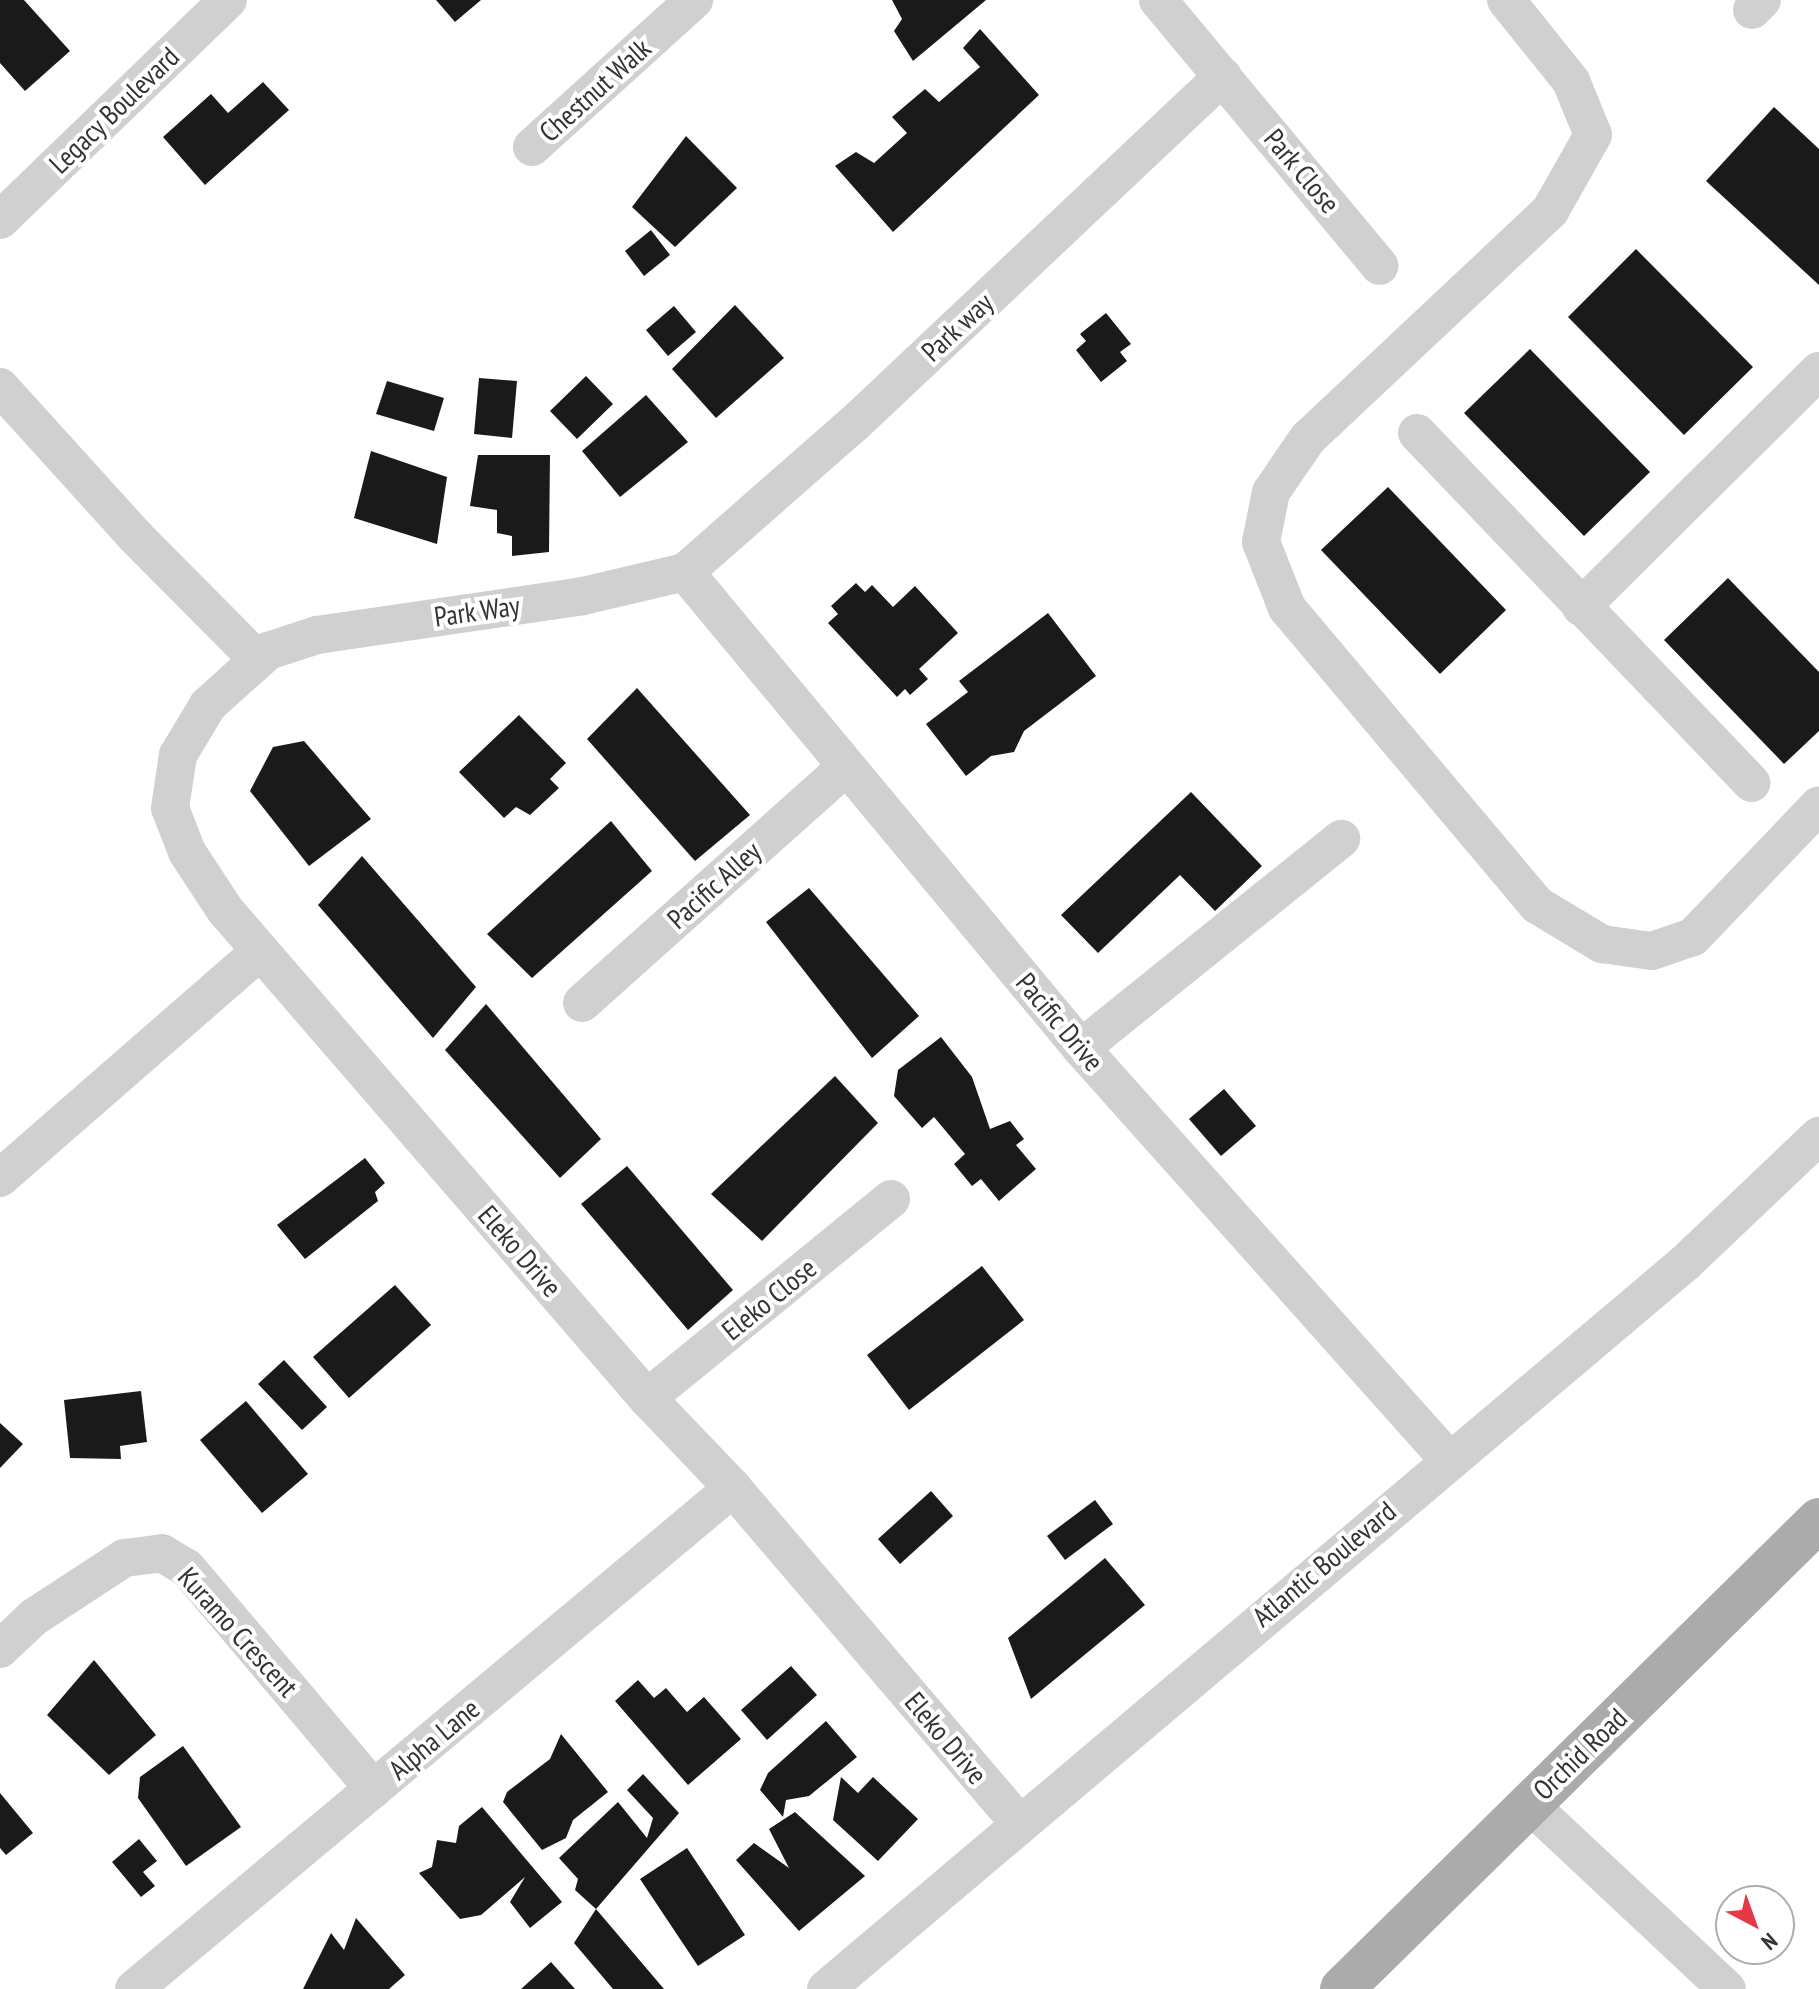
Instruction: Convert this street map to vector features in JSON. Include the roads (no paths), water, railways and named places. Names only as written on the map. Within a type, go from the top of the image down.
[{"type":"main road","name":"Orchid Road","points":[[1342,1989],[1819,1520]]},
{"type":"street","name":"Legacy Boulevard","points":[[0,220],[228,0]]},
{"type":"street","name":"Chestnut Walk","points":[[532,147],[694,0]]},
{"type":"street","name":"Park Close","points":[[1158,0],[1380,266]]},
{"type":"street","points":[[1506,0],[1571,81],[1593,135],[1550,211],[1308,438],[1271,492],[1261,542],[1287,608],[1537,905],[1602,944],[1652,951],[1693,937],[1819,805]]},
{"type":"street","name":"Park way","points":[[685,572],[845,432],[1223,76]]},
{"type":"street","points":[[1581,607],[1817,375]]},
{"type":"street","points":[[0,387],[134,535],[263,656]]},
{"type":"street","points":[[1417,433],[1751,783]]},
{"type":"street","name":"Park Way","points":[[263,656],[317,635],[583,596],[685,572]]},
{"type":"street","name":"Pacific Drive","points":[[685,572],[1081,1048],[1448,1459]]},
{"type":"street","name":"Eleko Drive","points":[[263,656],[208,705],[178,755],[170,808],[187,852],[225,910],[260,951],[647,1398],[733,1488],[1019,1823]]},
{"type":"street","name":"Pacific Alley","points":[[582,1003],[846,767]]},
{"type":"street","points":[[1081,1048],[1341,839]]},
{"type":"street","points":[[0,1178],[260,951]]},
{"type":"street","name":"Atlantic Boulevard","points":[[826,1989],[1448,1459],[1685,1263],[1819,1136]]},
{"type":"street","name":"Eleko Close","points":[[647,1398],[891,1199]]},
{"type":"street","name":"Alpha Lane","points":[[134,1989],[733,1488]]},
{"type":"street","name":"Kuramo Crescent","points":[[0,1649],[34,1617],[124,1558],[162,1553],[187,1568],[374,1789]]},
{"type":"street","points":[[1529,1804],[1727,1989]]}]
